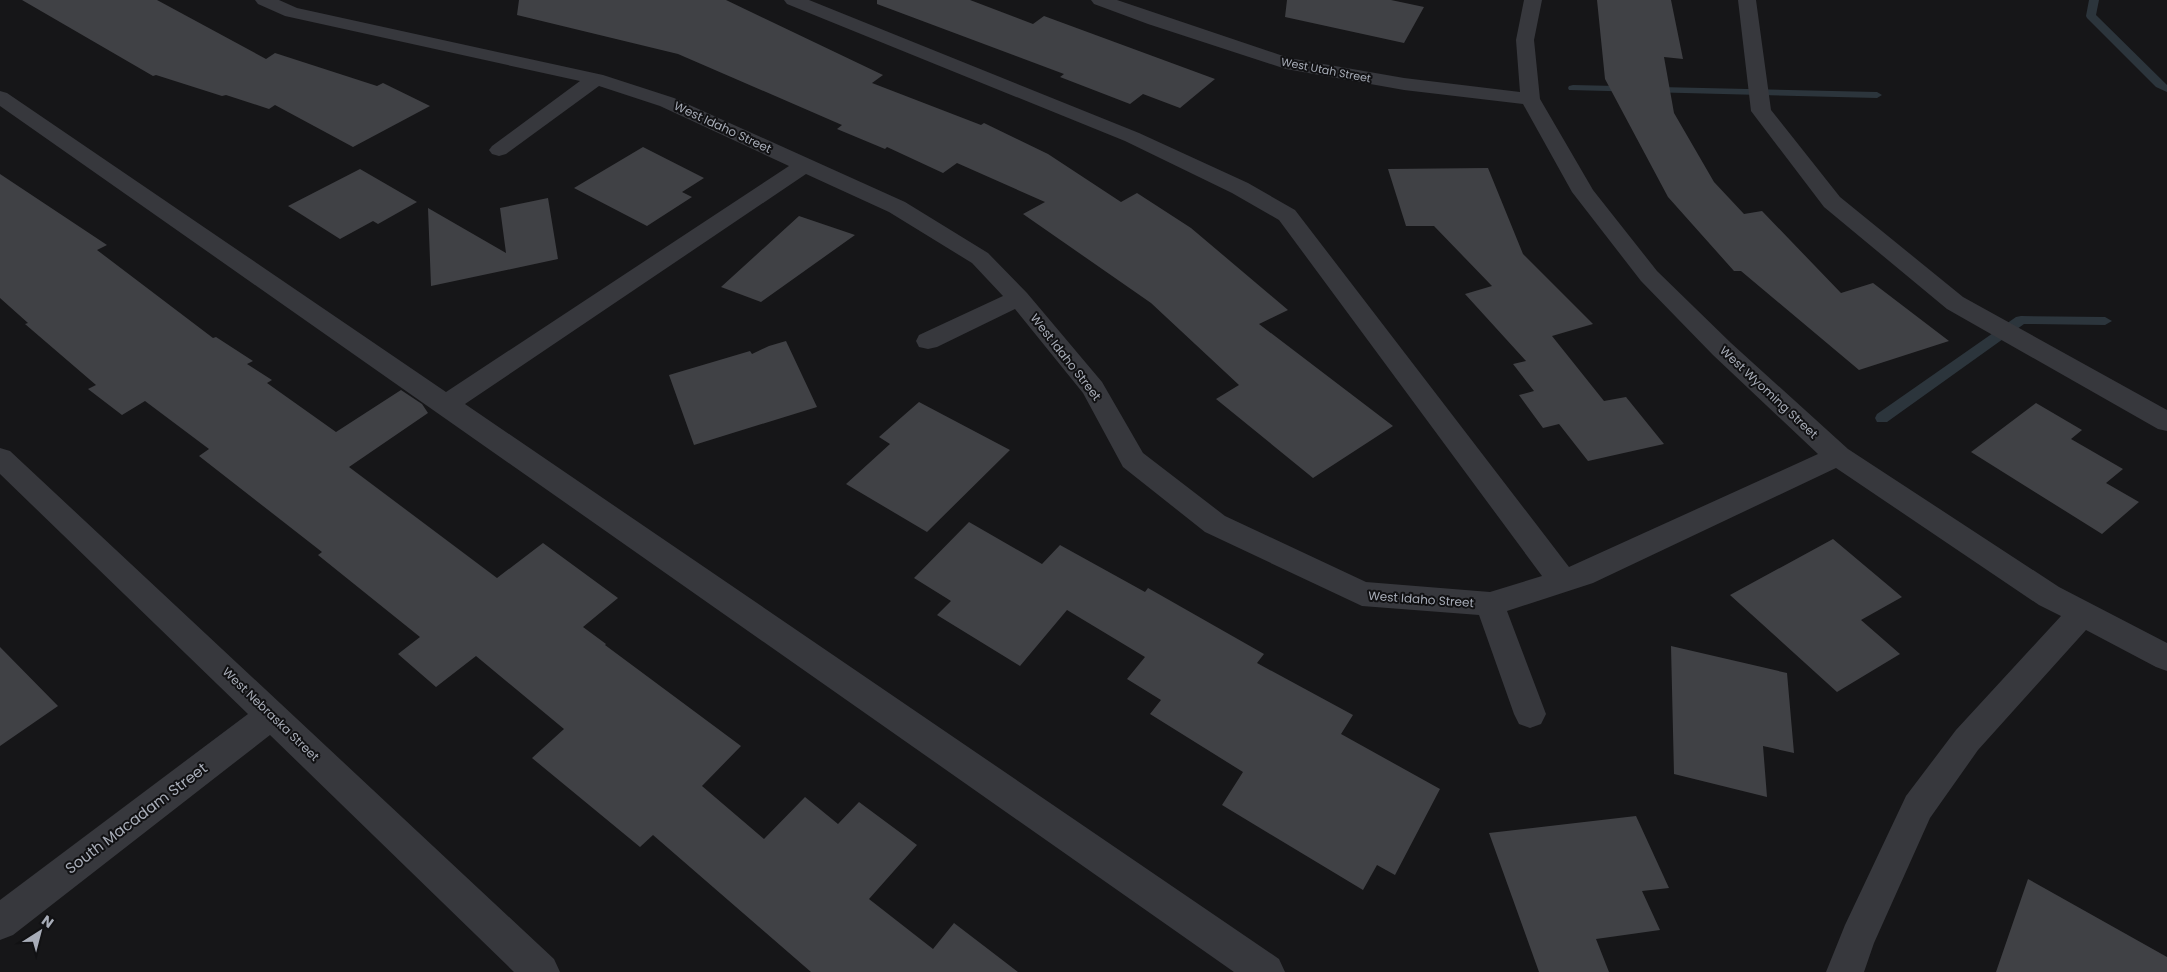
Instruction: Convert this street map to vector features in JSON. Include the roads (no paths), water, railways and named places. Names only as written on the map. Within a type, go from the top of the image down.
[{"type":"street","name":"West Idaho Street","points":[[264,0],[291,12],[596,79],[667,102],[897,207],[980,258],[1019,298],[1093,388],[1133,460],[1215,524],[1362,594],[1490,604],[1583,575],[1838,456]]},
{"type":"street","points":[[793,0],[1132,137],[1240,188],[1287,215],[1563,581]]},
{"type":"street","name":"West Utah Street","points":[[1100,0],[1154,20],[1286,63],[1404,84],[1530,99]]},
{"type":"street","name":"West Wyoming Street","points":[[1533,0],[1526,40],[1530,99],[1583,192],[1649,276],[1722,349],[1838,456],[2049,596],[2167,658]]},
{"type":"street","points":[[1747,0],[1761,111],[1832,202],[1955,303],[2167,422]]},
{"type":"street","points":[[499,150],[596,79]]},
{"type":"street","points":[[0,97],[1266,972]]},
{"type":"street","points":[[445,405],[805,165]]},
{"type":"street","points":[[928,341],[1019,298]]},
{"type":"street","name":"West Nebraska Street","points":[[0,458],[540,972]]},
{"type":"street","points":[[1490,604],[1530,714]]},
{"type":"street","points":[[1846,972],[1858,938],[1918,807],[1966,740],[2082,614]]},
{"type":"street","name":"South Macadam Street","points":[[0,922],[272,715]]},
{"type":"waterway","points":[[2094,0],[2091,16],[2160,85],[2167,89]]},
{"type":"waterway","points":[[1573,88],[1877,95]]},
{"type":"waterway","points":[[1882,418],[2021,320],[2105,321]]}]
